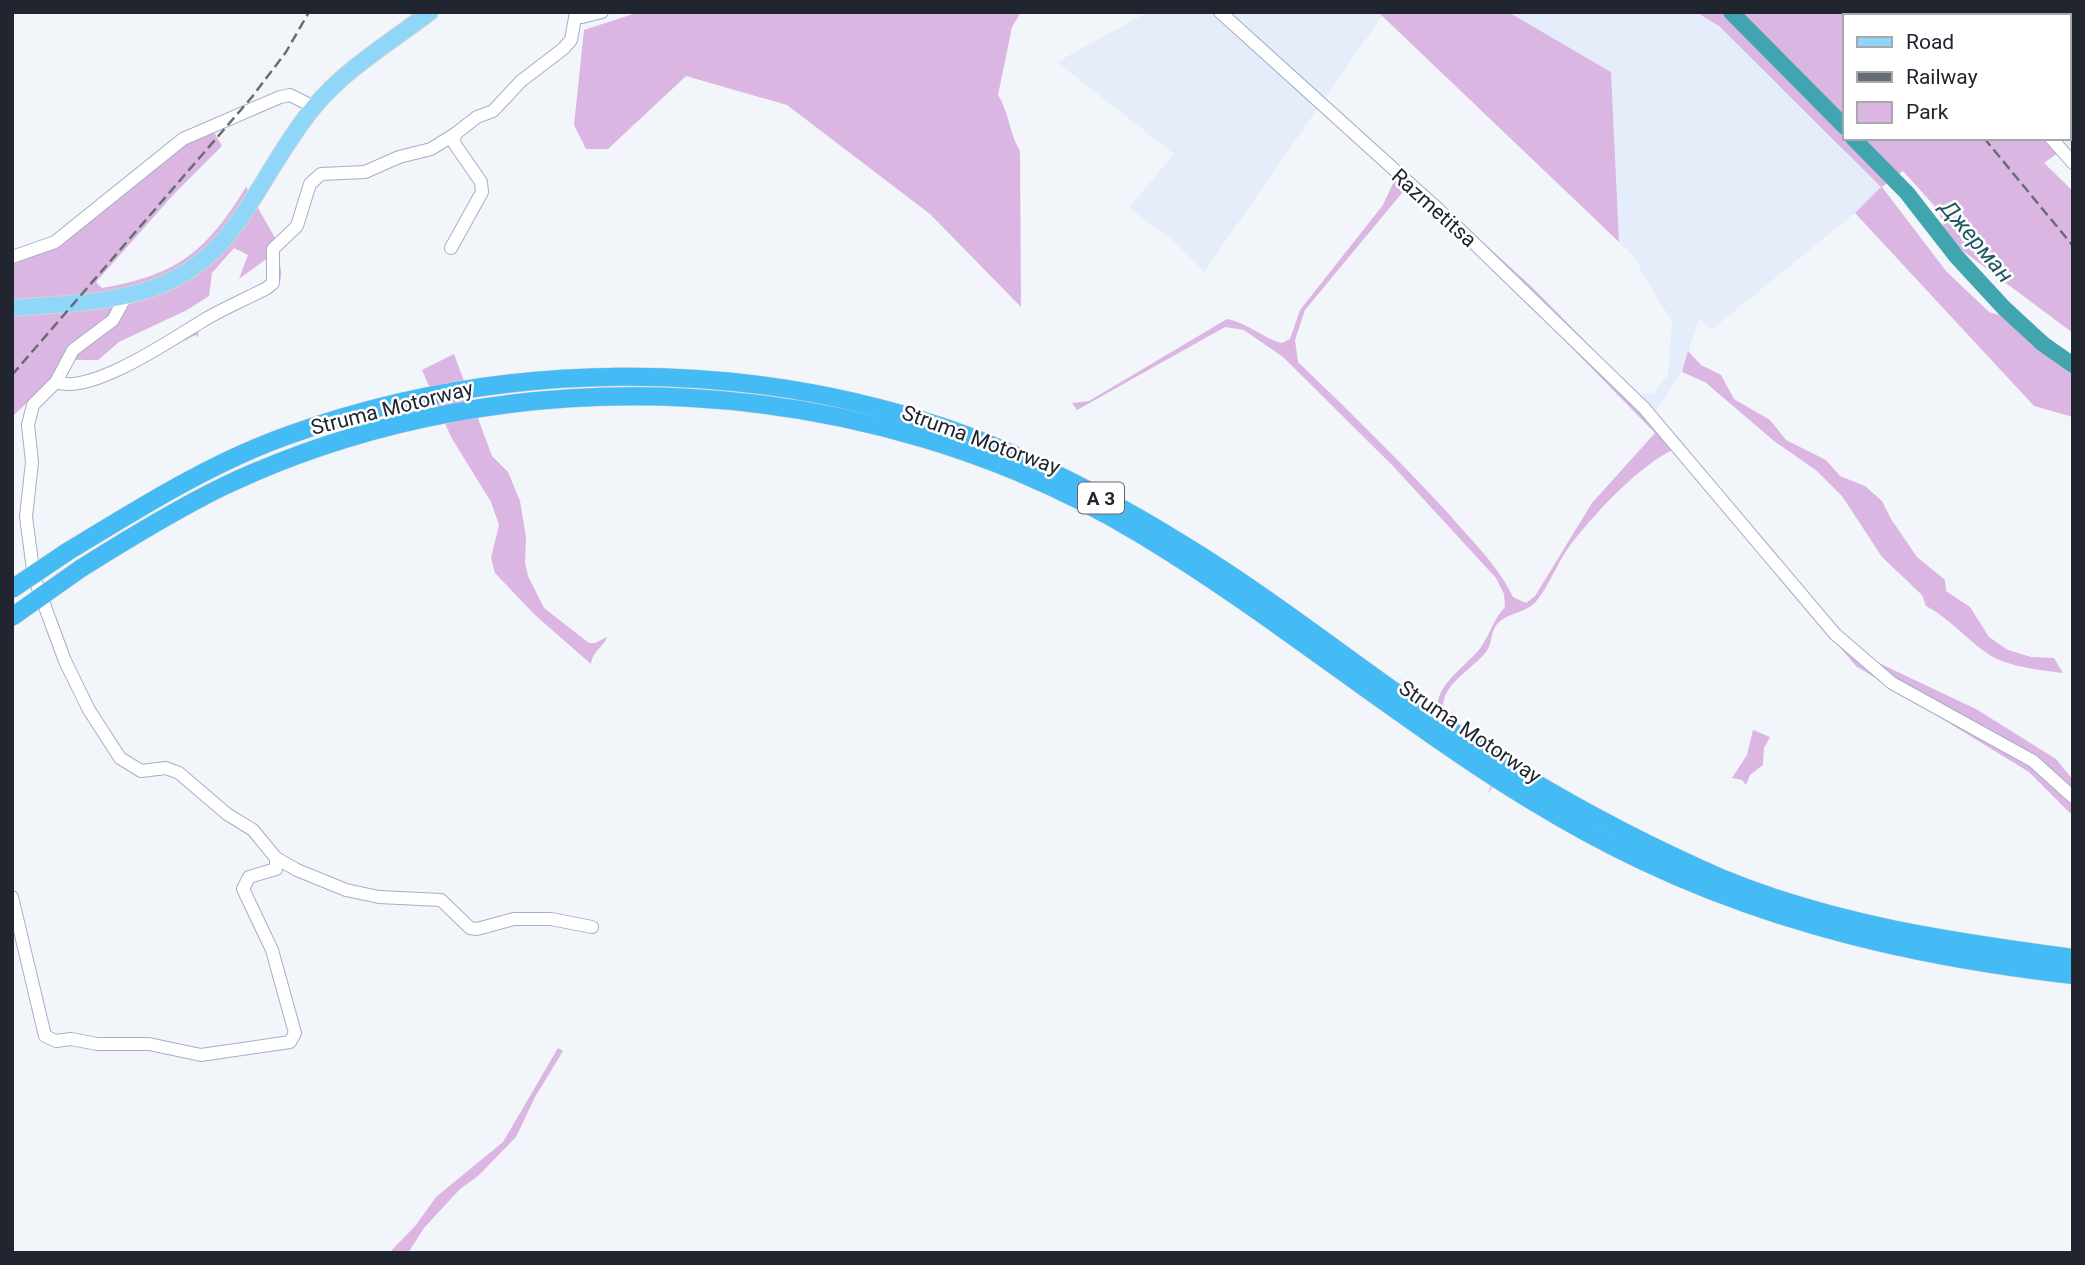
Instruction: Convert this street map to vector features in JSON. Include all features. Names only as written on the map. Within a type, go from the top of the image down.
[{"type":"highway","name":"Struma Motorway","points":[[12,589],[67,552],[169,491],[287,435],[424,396],[568,379],[653,377],[741,383],[860,403],[945,428],[1023,458],[1140,518],[1227,573],[1495,759],[1560,799],[1680,859],[1766,895],[1869,925],[1932,939],[2073,958]]},
{"type":"highway","name":"Struma Motorway","points":[[12,617],[135,534],[225,486],[297,457],[430,418],[493,406],[572,398],[654,396],[740,401],[793,409],[855,421],[941,445],[1019,473],[1123,524],[1220,584],[1486,774],[1566,821],[1668,872],[1757,908],[1857,939],[1959,960],[2073,975]]},
{"type":"main road","points":[[12,308],[125,298],[172,281],[215,250],[233,229],[314,107],[346,76],[429,12]]},
{"type":"street","points":[[56,382],[62,384],[94,379],[179,338],[203,321],[267,288],[273,283],[273,249],[298,226],[310,184],[321,174],[365,172],[399,157],[431,149],[471,121],[493,111],[522,81],[564,49],[571,40],[576,14],[582,18],[601,12]]},
{"type":"street","name":"Razmetitsa","points":[[1220,12],[1450,220],[1644,408],[1835,634],[1892,683],[2033,761],[2073,797]]},
{"type":"street","points":[[12,257],[55,242],[183,139],[280,97],[290,95],[314,107]]},
{"type":"street","points":[[450,247],[482,192],[481,182],[454,143],[455,134]]},
{"type":"street","points":[[2053,140],[2073,163]]},
{"type":"street","points":[[125,298],[113,320],[73,350],[56,382],[33,405],[29,418],[28,447],[32,462],[26,517],[34,577],[65,661],[89,710],[120,758],[141,771],[166,768],[179,773],[227,814],[253,830],[276,858],[346,890],[379,897],[441,900],[449,904],[470,928],[477,929],[514,919],[551,919],[592,927]]},
{"type":"street","points":[[12,897],[45,1036],[51,1040],[71,1039],[97,1044],[149,1044],[201,1055],[233,1052],[290,1042],[295,1032],[272,950],[243,889],[248,877],[276,869],[276,858]]},
{"type":"shaded area","points":[[1148,12],[1378,12],[1382,16],[1204,272],[1168,236],[1129,208],[1174,154],[1057,62]]},
{"type":"shaded area","points":[[1508,12],[1696,12],[1719,26],[1882,187],[1855,213],[1711,330],[1699,319],[1682,372],[1655,412],[1637,395],[1653,393],[1668,375],[1672,321],[1644,277],[1636,259],[1619,242],[1611,72]]},
{"type":"shaded area","points":[[1937,12],[2019,14],[1938,14]]},
{"type":"shaded area","points":[[2071,54],[2073,56],[2073,163],[2053,140],[2071,140]]},
{"type":"green space","points":[[639,12],[1021,12],[1012,27],[998,95],[1020,151],[1021,307],[930,214],[787,105],[686,76],[608,149],[586,149],[574,125],[584,30]]},
{"type":"green space","points":[[1378,12],[1508,12],[1611,72],[1619,242]]},
{"type":"green space","points":[[1696,12],[1930,12],[1932,14],[1843,14],[1843,140],[2053,140],[2062,150],[2044,163],[2073,191],[2073,333],[1947,239],[1939,211],[1903,171],[1882,187],[1946,271],[1989,312],[2032,325],[2073,358],[2073,417],[2034,406],[1855,213],[1881,187],[1719,26]]},
{"type":"green space","points":[[1325,98],[1532,287],[1655,412],[1825,618],[1866,657],[1976,709],[2056,759],[2073,780],[2073,816],[2029,772],[1856,666],[1672,450],[1631,479],[1604,505],[1571,544],[1534,604],[1498,623],[1486,652],[1448,690],[1443,708],[1446,719],[1496,757],[1501,767],[1499,777],[1487,795],[1495,776],[1494,761],[1448,726],[1438,709],[1443,688],[1477,652],[1505,607],[1504,594],[1496,578],[1393,466],[1283,357],[1244,330],[1225,327],[1077,410],[1072,403],[1089,401],[1227,319],[1282,343],[1290,339],[1300,310],[1383,205],[1396,177],[1318,108]],"holes":[[[1406,188],[1494,268],[1655,433],[1592,503],[1535,596],[1526,603],[1513,597],[1492,563],[1447,512],[1298,362],[1295,340],[1305,310]]]},
{"type":"green space","points":[[208,128],[214,132],[222,146],[174,194],[96,282],[102,288],[128,283],[151,276],[187,257],[217,228],[246,187],[278,243],[274,249],[281,272],[278,286],[199,326],[198,337],[196,335],[101,381],[40,390],[12,417],[12,254],[51,242],[177,143]],"holes":[[[234,248],[248,255],[239,279],[269,257],[274,270],[271,283],[208,317],[189,334],[118,369],[94,379],[61,384],[73,360],[98,360],[119,342],[187,310],[209,296],[212,273]]]},
{"type":"green space","points":[[1688,351],[1701,365],[1721,375],[1734,399],[1770,420],[1786,440],[1826,460],[1840,476],[1865,486],[1882,501],[1917,557],[1945,580],[1946,591],[1970,607],[1989,637],[2008,650],[2031,657],[2054,658],[2063,673],[2021,667],[1997,659],[1926,606],[1922,595],[1882,557],[1842,496],[1817,471],[1774,441],[1705,382],[1682,372]]},
{"type":"green space","points":[[454,354],[492,456],[508,472],[520,501],[526,537],[525,562],[528,576],[544,608],[589,643],[607,637],[591,664],[535,615],[495,573],[491,558],[499,525],[491,502],[451,437],[422,370]]},
{"type":"green space","points":[[1753,730],[1770,737],[1764,748],[1763,765],[1750,775],[1746,785],[1742,780],[1732,778],[1747,755]]},
{"type":"green space","points":[[558,1048],[563,1051],[535,1097],[516,1137],[478,1176],[460,1189],[424,1228],[408,1253],[389,1253],[416,1225],[436,1197],[503,1142]]},
{"type":"waterway","name":"Джерман","points":[[1731,12],[1843,125]]},
{"type":"waterway","name":"Джерман","points":[[1855,140],[1907,193],[1956,256],[2004,308],[2043,344],[2073,365]]},
{"type":"railway","points":[[12,375],[252,97],[286,52],[309,12]]},
{"type":"railway","points":[[1986,140],[2073,246]]}]
